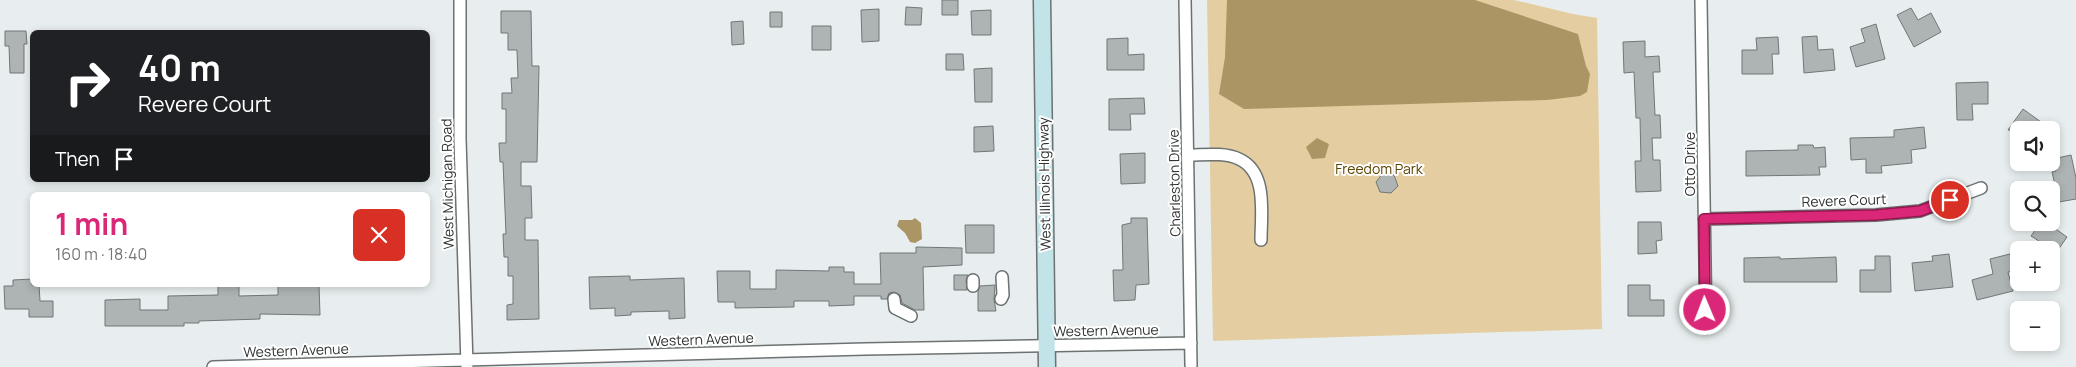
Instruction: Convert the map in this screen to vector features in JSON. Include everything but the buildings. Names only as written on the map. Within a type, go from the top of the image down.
[{"type":"street","name":"West Michigan Road","points":[[460,0],[460,139],[467,363]]},
{"type":"street","name":"West Illinois Highway","points":[[1042,0],[1047,367]]},
{"type":"street","name":"Charleston Drive","points":[[1186,0],[1191,365]]},
{"type":"street","name":"Otto Drive","points":[[1701,0],[1706,328]]},
{"type":"street","points":[[1188,156],[1219,155],[1238,158],[1252,168],[1260,187],[1261,240]]},
{"type":"street","name":"Revere Court","points":[[1704,219],[1876,215],[1920,211],[1981,188]]},
{"type":"street","points":[[1001,299],[1003,295],[1002,277]]},
{"type":"street","points":[[894,300],[895,308],[911,316]]},
{"type":"street","name":"Western Avenue","points":[[213,367],[467,363],[1012,346],[1191,343]]},
{"type":"green space","name":"Freedom Park","points":[[1207,0],[1514,0],[1597,18],[1602,329],[1213,341]]},
{"type":"shaded area","points":[[1227,0],[1475,0],[1578,34],[1586,66],[1590,74],[1587,92],[1580,96],[1547,100],[1244,109],[1219,94],[1225,57]]},
{"type":"shaded area","points":[[1317,138],[1329,144],[1325,158],[1312,159],[1306,147]]},
{"type":"shaded area","points":[[915,218],[921,223],[922,239],[915,243],[910,242],[905,233],[897,226],[899,220],[912,220]]},
{"type":"route","points":[[1705,310],[1704,219],[1876,215],[1920,211],[1950,200]]}]
